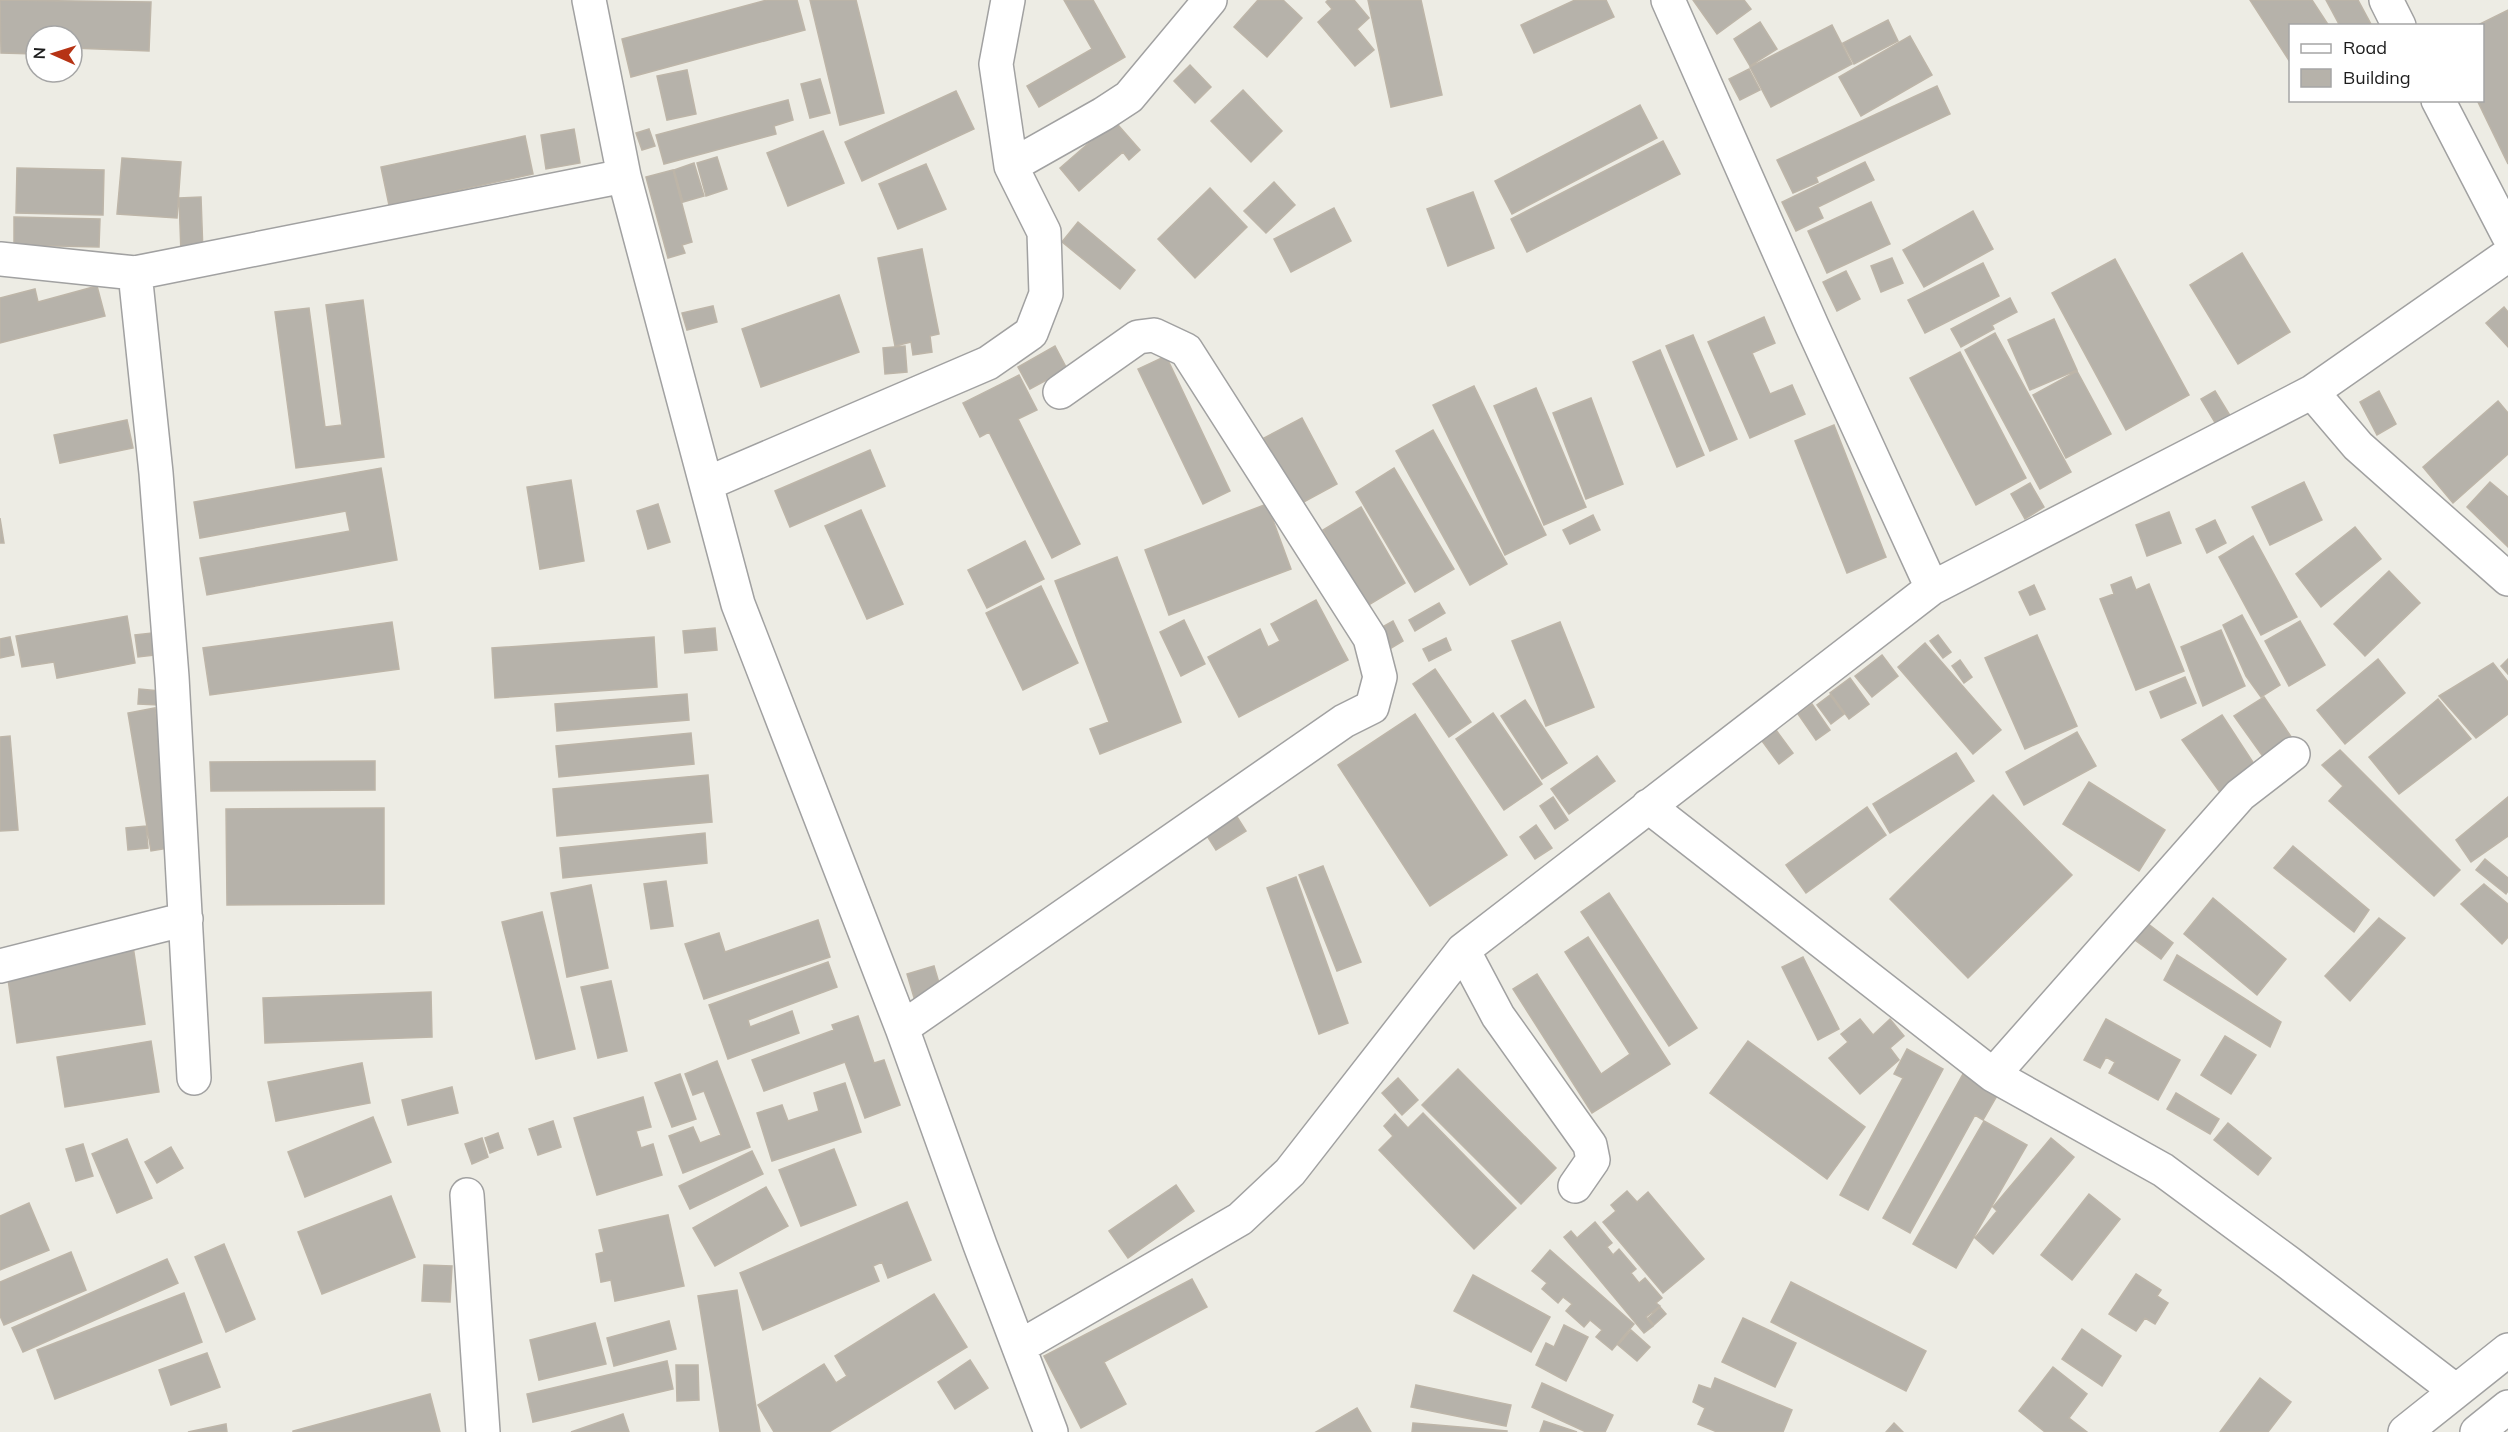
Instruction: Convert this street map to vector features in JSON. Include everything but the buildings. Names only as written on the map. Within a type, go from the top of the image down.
[{"type":"street","points":[[589,0],[624,176],[738,604],[902,1028],[1051,1432]]},
{"type":"street","points":[[706,484],[988,363],[1031,333],[1046,294],[1044,232],[1011,166],[996,64],[1008,0]]},
{"type":"street","points":[[1011,166],[1129,97],[1210,0]]},
{"type":"street","points":[[1668,0],[1812,326],[1932,588]]},
{"type":"street","points":[[2386,0],[2398,24]]},
{"type":"street","points":[[2439,102],[2508,236]]},
{"type":"street","points":[[0,259],[135,273],[624,176]]},
{"type":"street","points":[[1019,1347],[1240,1219],[1290,1172],[1463,950],[1932,588],[2312,392],[2508,255]]},
{"type":"street","points":[[135,273],[156,473],[172,676],[194,1078]]},
{"type":"street","points":[[902,1028],[1344,721],[1372,707],[1380,677],[1370,638],[1186,350],[1154,335],[1138,337],[1060,392]]},
{"type":"street","points":[[2312,392],[2358,446],[2508,579]]},
{"type":"street","points":[[1993,1076],[2240,795],[2293,754]]},
{"type":"street","points":[[1648,806],[1993,1076],[2163,1170],[2456,1391]]},
{"type":"street","points":[[0,966],[186,919]]},
{"type":"street","points":[[1463,950],[1498,1016],[1590,1145],[1593,1160],[1575,1186]]},
{"type":"street","points":[[466,1195],[483,1432]]},
{"type":"street","points":[[2405,1432],[2508,1350]]},
{"type":"street","points":[[2477,1432],[2508,1407]]}]
